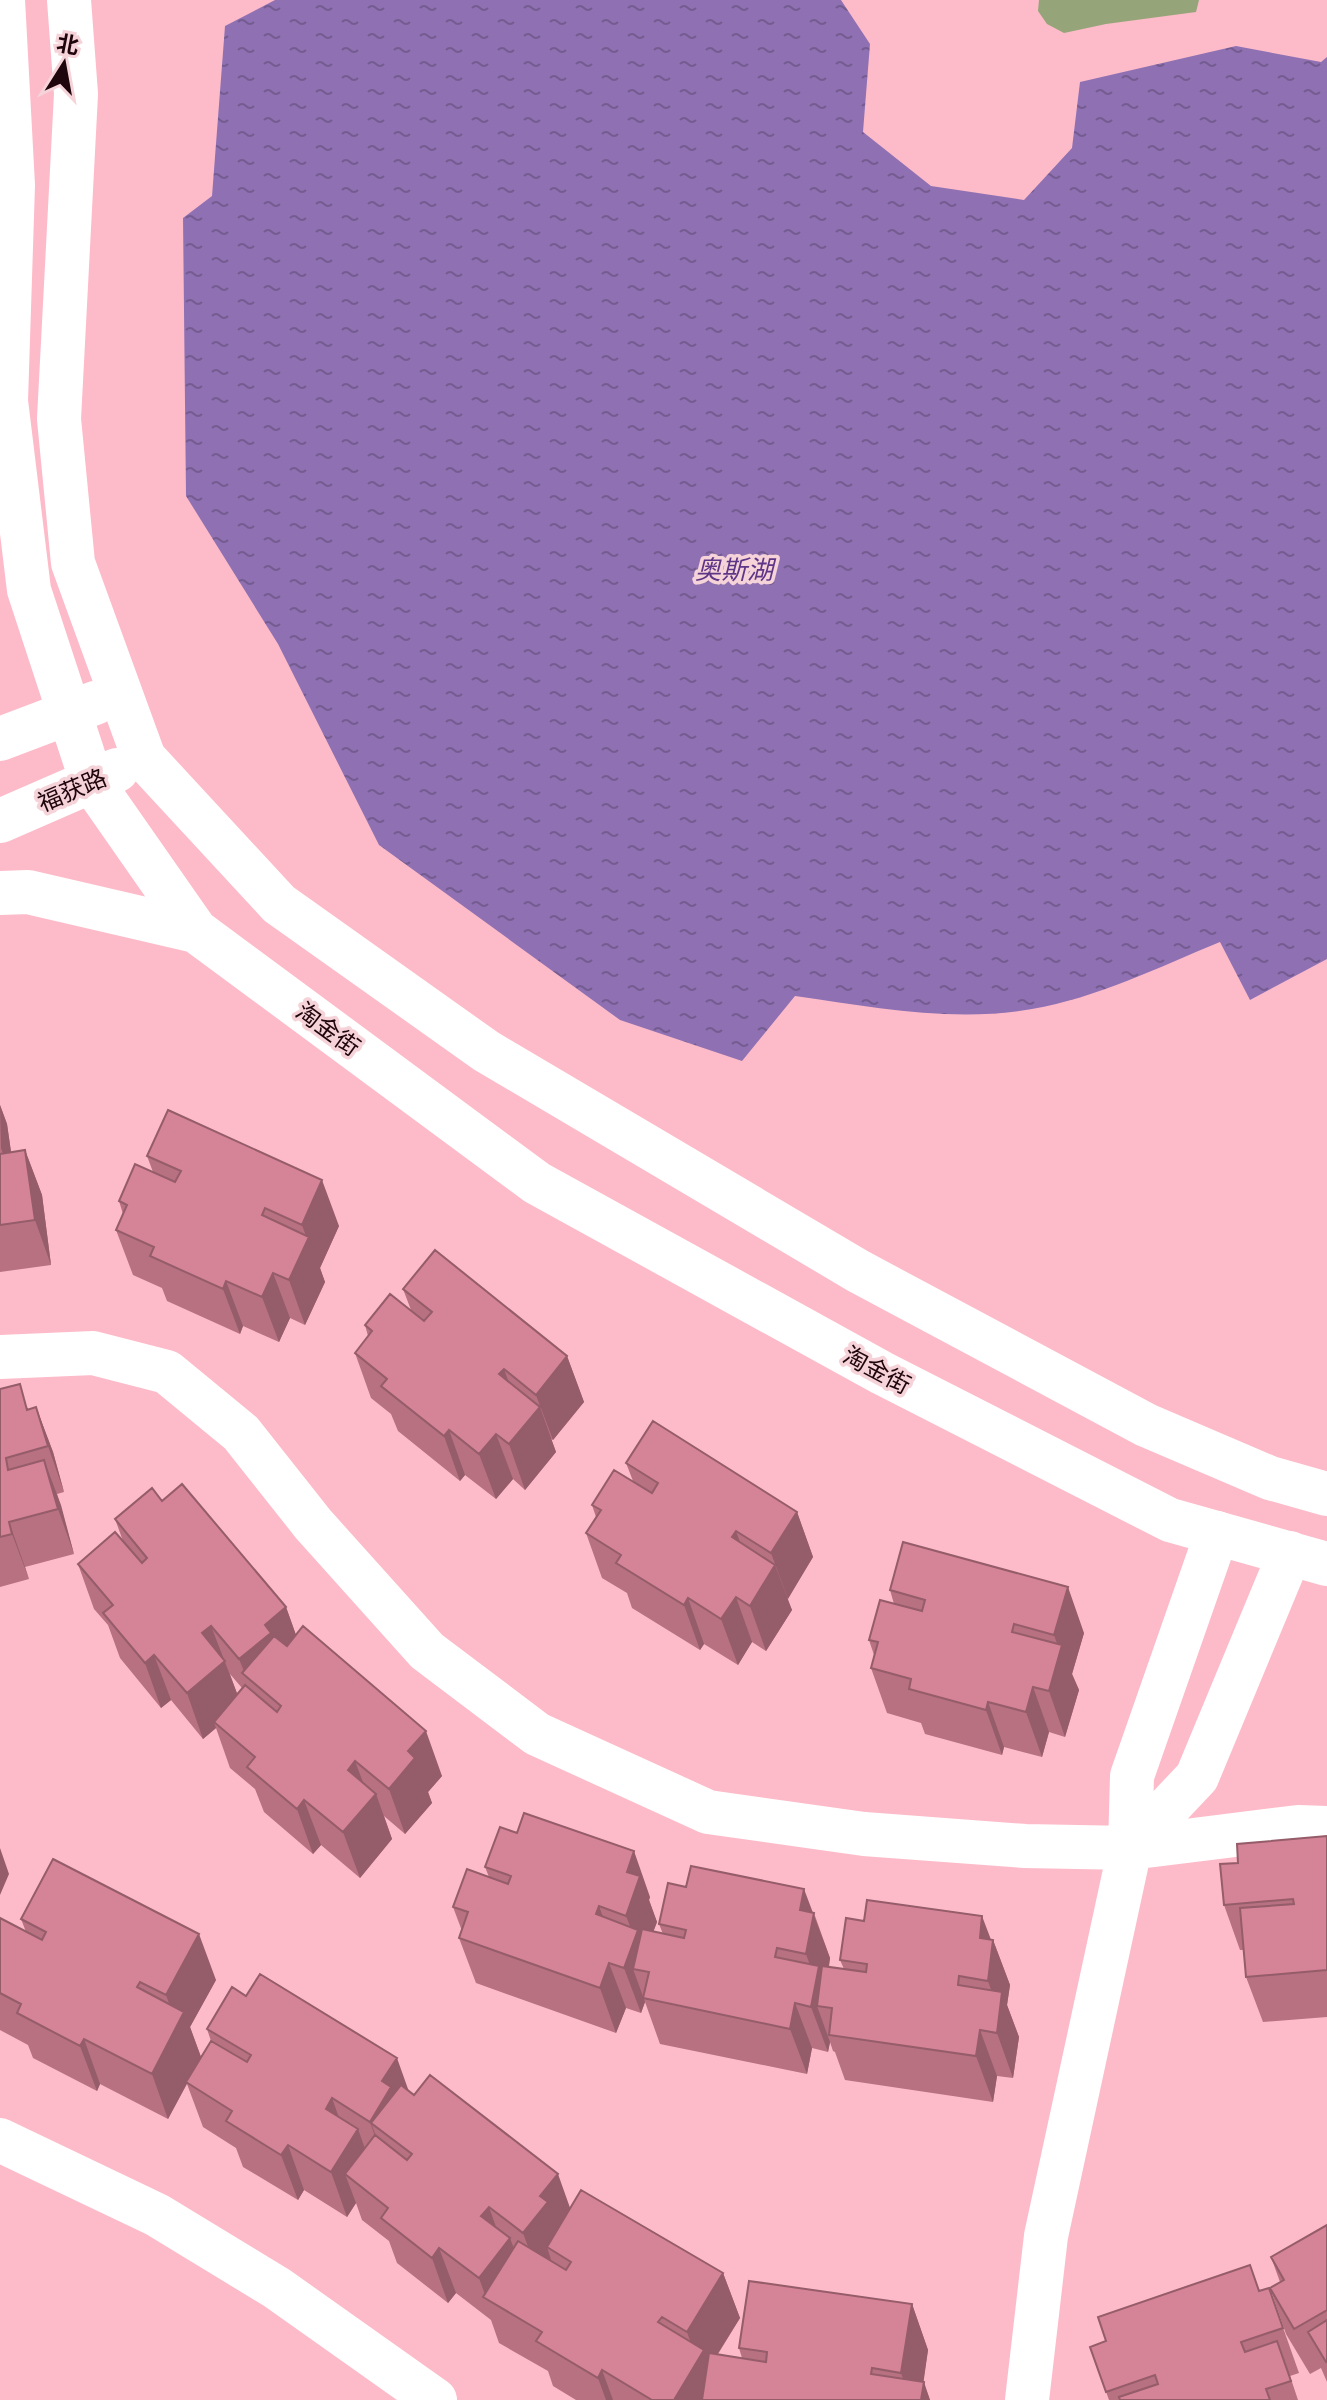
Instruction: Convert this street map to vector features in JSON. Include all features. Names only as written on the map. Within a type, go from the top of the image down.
[{"type":"street","name":"淘金街","points":[[3,0],[13,185],[3,410],[29,590],[92,782],[196,931],[537,1183],[882,1373],[1170,1520],[1309,1559]]},
{"type":"street","points":[[69,0],[76,94],[59,419],[73,563],[144,758],[279,904],[486,1051],[858,1271],[1146,1425],[1270,1478],[1327,1494]]},
{"type":"street","points":[[0,739],[119,693]]},
{"type":"street","name":"福获路","points":[[0,821],[144,758]]},
{"type":"street","points":[[0,893],[28,892],[196,931]]},
{"type":"street","points":[[0,1357],[93,1353],[167,1372],[241,1433],[313,1524],[427,1651],[537,1734],[708,1812],[864,1834],[1025,1846],[1130,1848],[1298,1827],[1327,1828]]},
{"type":"street","points":[[1027,2400],[1046,2236],[1130,1848],[1132,1776],[1233,1538],[1270,1478]]},
{"type":"street","points":[[1130,1848],[1197,1777],[1309,1559]]},
{"type":"street","points":[[0,2140],[157,2215],[277,2288],[435,2400]]},
{"type":"green space","points":[[1039,0],[1199,0],[1196,12],[1064,33],[1047,24],[1038,11]]},
{"type":"water","name":"奥斯湖","points":[[275,0],[841,0],[870,44],[863,132],[931,186],[1024,200],[1072,148],[1080,82],[1236,46],[1321,62],[1327,57],[1327,959],[1250,1000],[1220,942],[1128,981],[1080,997],[1003,1013],[913,1012],[795,996],[742,1061],[620,1020],[379,845],[278,644],[186,496],[183,218],[212,196],[225,26]]},
{"type":"building","points":[[168,1110],[322,1180],[302,1225],[265,1208],[262,1215],[309,1237],[289,1280],[273,1273],[262,1297],[226,1281],[223,1289],[150,1256],[154,1247],[116,1230],[127,1205],[119,1201],[135,1164],[175,1182],[181,1171],[147,1156]]},
{"type":"building","points":[[25,1150],[35,1220],[0,1225],[0,1154]]},
{"type":"building","points":[[435,1250],[567,1356],[536,1395],[504,1369],[499,1374],[540,1407],[509,1444],[496,1434],[479,1454],[449,1430],[444,1436],[381,1386],[387,1379],[355,1353],[372,1331],[365,1325],[390,1294],[424,1321],[432,1312],[403,1289]]},
{"type":"building","points":[[20,1384],[27,1410],[36,1407],[48,1446],[6,1458],[8,1470],[44,1460],[58,1509],[9,1522],[12,1534],[0,1537],[0,1389]]},
{"type":"building","points":[[653,1421],[797,1512],[771,1553],[736,1531],[732,1537],[775,1565],[750,1606],[736,1597],[721,1619],[688,1598],[684,1605],[616,1563],[621,1555],[586,1533],[601,1510],[592,1505],[614,1470],[652,1493],[658,1483],[626,1463]]},
{"type":"building","points":[[182,1484],[286,1607],[265,1625],[271,1633],[239,1659],[211,1626],[202,1633],[225,1661],[187,1693],[154,1655],[145,1663],[103,1613],[113,1605],[78,1564],[115,1532],[142,1563],[147,1558],[115,1519],[152,1488],[162,1501]]},
{"type":"building","points":[[903,1542],[1068,1587],[1054,1635],[1014,1624],[1012,1632],[1062,1645],[1049,1691],[1033,1687],[1026,1712],[988,1702],[986,1710],[909,1689],[911,1679],[871,1668],[878,1642],[869,1640],[880,1600],[922,1611],[925,1600],[890,1590]]},
{"type":"building","points":[[303,1626],[426,1731],[408,1751],[415,1758],[389,1789],[355,1761],[348,1770],[376,1794],[343,1832],[304,1800],[297,1809],[247,1767],[255,1757],[214,1722],[245,1685],[277,1712],[281,1706],[242,1673],[274,1636],[287,1646]]},
{"type":"building","points":[[524,1813],[634,1851],[627,1872],[640,1876],[626,1916],[599,1906],[596,1914],[638,1930],[624,1968],[609,1963],[600,1988],[459,1938],[468,1912],[453,1907],[467,1869],[508,1884],[511,1876],[485,1867],[500,1827],[517,1833]]},
{"type":"building","points":[[1327,1836],[1327,1970],[1246,1977],[1240,1908],[1294,1904],[1293,1899],[1224,1905],[1220,1864],[1238,1863],[1237,1844]]},
{"type":"building","points":[[53,1859],[199,1934],[166,1995],[140,1982],[137,1987],[184,2012],[152,2074],[84,2039],[80,2046],[17,2013],[21,2004],[0,1993],[0,1918],[42,1940],[46,1932],[21,1919]]},
{"type":"building","points":[[691,1866],[804,1889],[800,1910],[814,1913],[806,1954],[777,1948],[775,1957],[819,1966],[811,2007],[795,2003],[790,2029],[643,1998],[649,1972],[633,1969],[642,1929],[684,1938],[686,1930],[659,1924],[668,1883],[686,1887]]},
{"type":"building","points":[[867,1900],[982,1916],[980,1938],[993,1940],[988,1981],[959,1976],[958,1985],[1002,1992],[997,2033],[980,2030],[976,2056],[829,2035],[832,2008],[817,2006],[822,1966],[866,1972],[867,1964],[840,1960],[846,1918],[864,1921]]},
{"type":"building","points":[[260,1974],[397,2058],[382,2081],[391,2087],[370,2122],[332,2098],[326,2109],[358,2129],[331,2172],[288,2145],[281,2155],[226,2121],[232,2111],[186,2082],[211,2041],[247,2062],[251,2055],[207,2029],[232,1987],[246,1996]]},
{"type":"building","points":[[430,2075],[558,2174],[540,2196],[548,2202],[523,2233],[489,2207],[481,2216],[510,2238],[479,2278],[439,2248],[432,2258],[381,2218],[388,2208],[345,2174],[375,2135],[407,2160],[412,2154],[371,2123],[401,2085],[414,2095]]},
{"type":"building","points":[[581,2190],[723,2273],[687,2332],[662,2317],[658,2322],[704,2350],[674,2400],[652,2400],[602,2370],[598,2378],[536,2341],[542,2332],[483,2297],[518,2241],[566,2270],[571,2262],[547,2247]]},
{"type":"building","points":[[1327,2225],[1327,2310],[1294,2329],[1270,2288],[1284,2280],[1271,2257]]},
{"type":"building","points":[[1250,2265],[1259,2291],[1269,2288],[1283,2328],[1241,2342],[1245,2352],[1277,2341],[1291,2381],[1266,2389],[1270,2400],[1120,2400],[1119,2397],[1158,2384],[1155,2375],[1106,2392],[1090,2347],[1106,2341],[1098,2317]]},
{"type":"building","points":[[749,2281],[912,2304],[901,2373],[872,2368],[871,2374],[924,2382],[921,2400],[702,2400],[709,2353],[766,2362],[767,2352],[739,2348]]},
{"type":"building","points":[[1327,2320],[1327,2361],[1326,2362],[1308,2332]]}]
